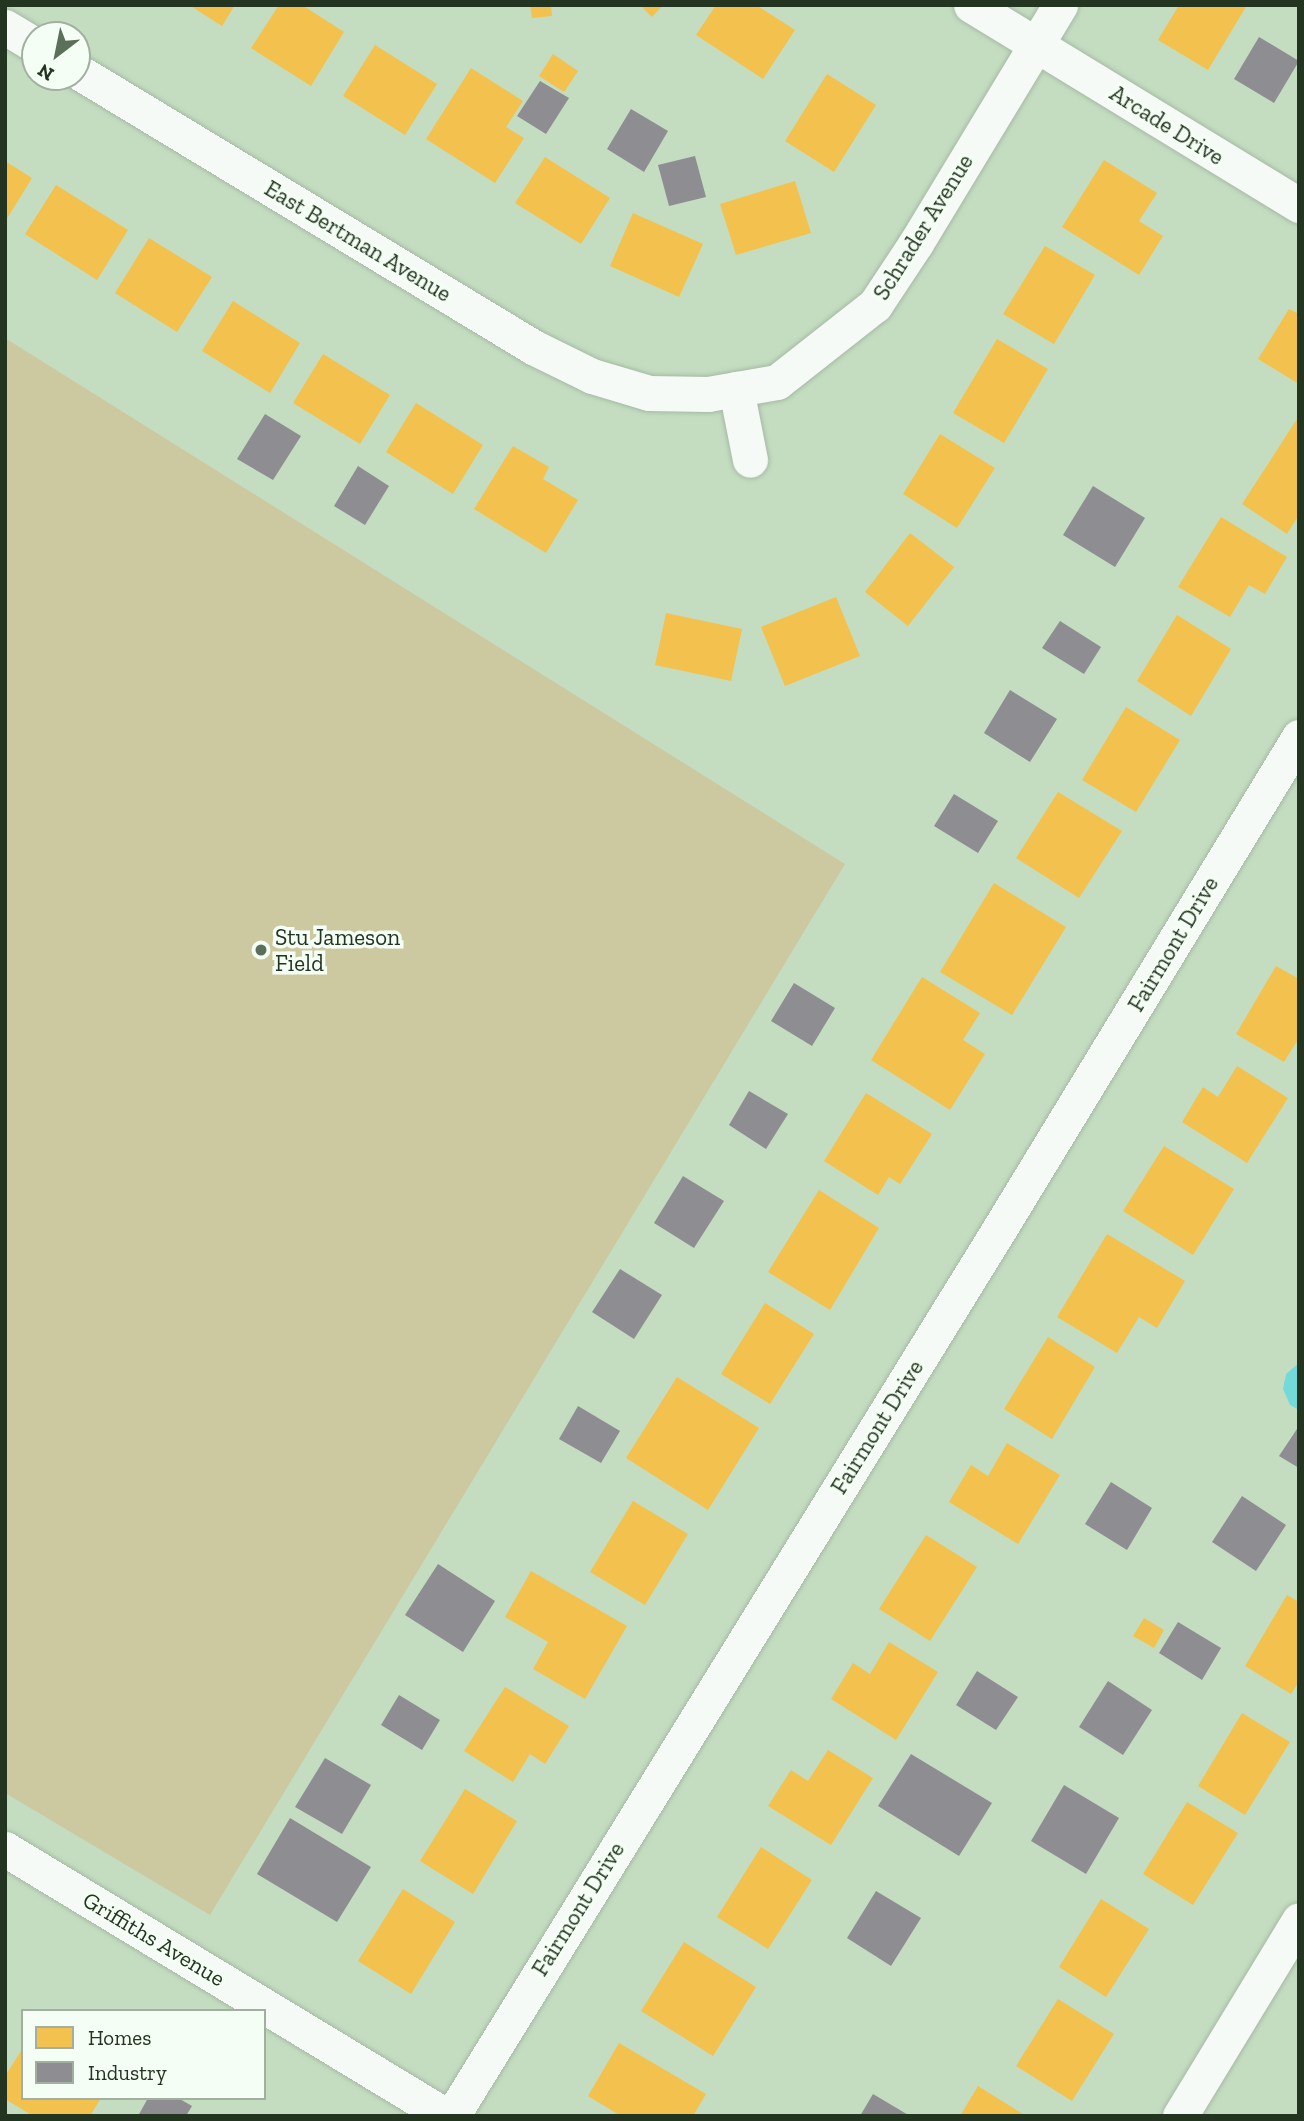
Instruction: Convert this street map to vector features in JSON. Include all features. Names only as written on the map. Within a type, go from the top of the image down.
[{"type":"street","name":"Arcade Drive","points":[[971,5],[1299,205]]},
{"type":"street","name":"Schrader Avenue","points":[[649,393],[708,394],[778,382],[875,305],[916,243],[1060,5]]},
{"type":"street","points":[[5,27],[21,37]]},
{"type":"street","name":"East Bertman Avenue","points":[[91,79],[533,347],[592,376],[649,393]]},
{"type":"street","points":[[736,389],[750,460]]},
{"type":"street","name":"Fairmont Drive","points":[[452,2116],[1000,1228],[1299,737]]},
{"type":"street","name":"Griffiths Avenue","points":[[9,1859],[264,2009]]},
{"type":"street","points":[[1180,2116],[1299,1920]]},
{"type":"street","name":"Griffiths Avenue","points":[[266,2010],[446,2116]]},
{"type":"shaded area","points":[[5,338],[845,864],[210,1915],[5,1793]]},
{"type":"water","points":[[1299,1363],[1299,1410],[1290,1405],[1283,1389],[1286,1374]]},
{"type":"building: Homes","points":[[189,5],[235,5],[222,26]]},
{"type":"building: Homes","points":[[279,5],[302,5],[344,32],[311,86],[251,48]]},
{"type":"building: Homes","points":[[530,5],[551,5],[552,16],[532,18]]},
{"type":"building: Homes","points":[[640,5],[663,5],[652,17]]},
{"type":"building: Homes","points":[[716,5],[756,5],[795,30],[763,79],[696,35]]},
{"type":"building: Homes","points":[[1179,5],[1247,5],[1208,70],[1158,40]]},
{"type":"building: Homes","points":[[375,45],[437,84],[405,135],[343,96]]},
{"type":"building: Homes","points":[[553,54],[578,71],[564,92],[539,76]]},
{"type":"building: Homes","points":[[471,68],[523,101],[506,127],[524,138],[495,183],[426,139]]},
{"type":"building: Homes","points":[[827,74],[876,105],[834,172],[785,141]]},
{"type":"building: Homes","points":[[545,157],[610,198],[581,244],[515,203]]},
{"type":"building: Homes","points":[[1104,160],[1157,193],[1139,221],[1163,236],[1139,275],[1062,227]]},
{"type":"building: Homes","points":[[5,161],[32,178],[5,222]]},
{"type":"building: Homes","points":[[795,181],[811,233],[736,255],[720,204]]},
{"type":"building: Homes","points":[[56,185],[128,230],[97,280],[25,234]]},
{"type":"building: Homes","points":[[633,213],[703,244],[679,297],[610,266]]},
{"type":"building: Homes","points":[[149,238],[212,277],[177,332],[115,293]]},
{"type":"building: Homes","points":[[1045,246],[1095,275],[1054,344],[1003,314]]},
{"type":"building: Homes","points":[[233,301],[300,343],[270,393],[202,351]]},
{"type":"building: Homes","points":[[1289,309],[1299,314],[1299,384],[1258,359]]},
{"type":"building: Homes","points":[[997,339],[1048,369],[1004,443],[953,413]]},
{"type":"building: Homes","points":[[323,354],[390,395],[360,444],[293,403]]},
{"type":"building: Homes","points":[[416,403],[483,445],[453,494],[386,452]]},
{"type":"building: Homes","points":[[1297,419],[1299,515],[1287,534],[1242,504]]},
{"type":"building: Homes","points":[[940,434],[995,468],[957,528],[903,494]]},
{"type":"building: Homes","points":[[513,446],[549,467],[543,479],[578,500],[546,553],[474,509]]},
{"type":"building: Homes","points":[[1221,517],[1287,557],[1265,594],[1249,585],[1230,617],[1178,587]]},
{"type":"building: Homes","points":[[910,533],[954,567],[908,626],[865,592]]},
{"type":"building: Homes","points":[[836,597],[860,656],[785,686],[761,627]]},
{"type":"building: Homes","points":[[666,613],[742,629],[731,681],[655,665]]},
{"type":"building: Homes","points":[[1177,615],[1231,649],[1191,716],[1137,681]]},
{"type":"building: Homes","points":[[1126,707],[1180,740],[1136,812],[1082,780]]},
{"type":"building: Homes","points":[[1058,792],[1122,831],[1079,898],[1016,858]]},
{"type":"building: Homes","points":[[994,883],[1066,927],[1012,1015],[940,972]]},
{"type":"building: Homes","points":[[1276,966],[1299,979],[1299,1038],[1284,1062],[1236,1034]]},
{"type":"building: Homes","points":[[922,977],[980,1013],[963,1040],[985,1054],[950,1110],[871,1060]]},
{"type":"building: Homes","points":[[1237,1066],[1288,1098],[1247,1163],[1182,1122],[1203,1087],[1218,1097]]},
{"type":"building: Homes","points":[[866,1093],[932,1134],[900,1184],[889,1177],[878,1195],[824,1161]]},
{"type":"building: Homes","points":[[1164,1146],[1234,1189],[1193,1255],[1123,1211]]},
{"type":"building: Homes","points":[[819,1190],[879,1228],[830,1310],[768,1272]]},
{"type":"building: Homes","points":[[1107,1234],[1185,1281],[1157,1328],[1139,1317],[1117,1353],[1057,1317]]},
{"type":"building: Homes","points":[[765,1303],[814,1334],[770,1404],[721,1374]]},
{"type":"building: Homes","points":[[1048,1337],[1095,1367],[1052,1439],[1004,1409]]},
{"type":"building: Homes","points":[[677,1377],[759,1428],[708,1510],[626,1458]]},
{"type":"building: Homes","points":[[1007,1443],[1060,1475],[1018,1544],[949,1502],[971,1465],[988,1476]]},
{"type":"building: Homes","points":[[633,1501],[688,1534],[645,1605],[590,1572]]},
{"type":"building: Homes","points":[[926,1535],[977,1567],[930,1641],[879,1609]]},
{"type":"building: Homes","points":[[531,1571],[627,1626],[585,1699],[533,1669],[548,1642],[505,1617]]},
{"type":"building: Homes","points":[[1287,1595],[1299,1602],[1299,1681],[1291,1694],[1245,1666]]},
{"type":"building: Homes","points":[[1144,1618],[1164,1630],[1154,1648],[1133,1636]]},
{"type":"building: Homes","points":[[889,1642],[938,1672],[896,1740],[831,1699],[853,1663],[870,1674]]},
{"type":"building: Homes","points":[[505,1687],[569,1726],[545,1764],[530,1754],[513,1782],[464,1751]]},
{"type":"building: Homes","points":[[1242,1713],[1290,1742],[1245,1815],[1198,1786]]},
{"type":"building: Homes","points":[[828,1750],[873,1778],[831,1845],[768,1806],[791,1770],[808,1781]]},
{"type":"building: Homes","points":[[465,1789],[517,1821],[473,1894],[420,1861]]},
{"type":"building: Homes","points":[[1187,1802],[1238,1833],[1193,1905],[1143,1874]]},
{"type":"building: Homes","points":[[761,1847],[812,1880],[768,1949],[717,1917]]},
{"type":"building: Homes","points":[[403,1889],[455,1922],[411,1994],[358,1961]]},
{"type":"building: Homes","points":[[1101,1899],[1149,1929],[1106,1997],[1059,1967]]},
{"type":"building: Homes","points":[[684,1942],[756,1987],[713,2056],[641,2011]]},
{"type":"building: Homes","points":[[1058,1999],[1114,2034],[1072,2101],[1016,2066]]},
{"type":"building: Homes","points":[[619,2043],[706,2094],[693,2116],[621,2116],[588,2096]]},
{"type":"building: Homes","points":[[21,2051],[21,2100],[100,2100],[90,2116],[33,2116],[5,2099],[5,2076]]},
{"type":"building: Homes","points":[[978,2086],[1026,2116],[960,2116]]},
{"type":"building: Industry","points":[[1259,37],[1299,61],[1274,103],[1234,79]]},
{"type":"building: Industry","points":[[540,81],[569,98],[546,134],[517,116]]},
{"type":"building: Industry","points":[[631,109],[668,131],[644,172],[607,149]]},
{"type":"building: Industry","points":[[695,156],[706,197],[669,206],[658,165]]},
{"type":"building: Industry","points":[[265,414],[301,436],[273,480],[237,459]]},
{"type":"building: Industry","points":[[358,466],[389,486],[365,525],[334,506]]},
{"type":"building: Industry","points":[[1093,486],[1145,518],[1115,567],[1063,535]]},
{"type":"building: Industry","points":[[1060,621],[1101,647],[1084,674],[1042,648]]},
{"type":"building: Industry","points":[[1010,690],[1057,719],[1030,762],[984,733]]},
{"type":"building: Industry","points":[[954,794],[998,821],[978,853],[934,826]]},
{"type":"building: Industry","points":[[794,983],[835,1008],[812,1046],[771,1021]]},
{"type":"building: Industry","points":[[749,1091],[788,1114],[766,1149],[729,1125]]},
{"type":"building: Industry","points":[[683,1176],[724,1201],[694,1248],[654,1223]]},
{"type":"building: Industry","points":[[620,1269],[662,1295],[634,1339],[592,1312]]},
{"type":"building: Industry","points":[[578,1406],[620,1431],[601,1463],[559,1439]]},
{"type":"building: Industry","points":[[1299,1426],[1299,1468],[1279,1456]]},
{"type":"building: Industry","points":[[1111,1482],[1152,1508],[1127,1550],[1085,1524]]},
{"type":"building: Industry","points":[[1242,1496],[1286,1525],[1256,1571],[1212,1542]]},
{"type":"building: Industry","points":[[438,1564],[495,1601],[463,1652],[405,1615]]},
{"type":"building: Industry","points":[[1178,1622],[1221,1648],[1202,1680],[1159,1653]]},
{"type":"building: Industry","points":[[977,1671],[1018,1697],[996,1730],[956,1705]]},
{"type":"building: Industry","points":[[1108,1681],[1152,1710],[1123,1755],[1079,1727]]},
{"type":"building: Industry","points":[[399,1695],[440,1720],[422,1750],[381,1725]]},
{"type":"building: Industry","points":[[911,1754],[992,1803],[959,1856],[878,1806]]},
{"type":"building: Industry","points":[[325,1758],[371,1785],[342,1834],[295,1807]]},
{"type":"building: Industry","points":[[1064,1785],[1119,1818],[1086,1874],[1031,1841]]},
{"type":"building: Industry","points":[[290,1818],[371,1867],[337,1922],[257,1874]]},
{"type":"building: Industry","points":[[876,1891],[921,1918],[891,1966],[847,1938]]},
{"type":"building: Industry","points":[[873,2094],[910,2116],[860,2116]]},
{"type":"building: Industry","points":[[147,2100],[182,2100],[192,2106],[186,2116],[138,2116]]},
{"type":"place","name":"Stu Jameson Field","points":[[261,950]]}]
